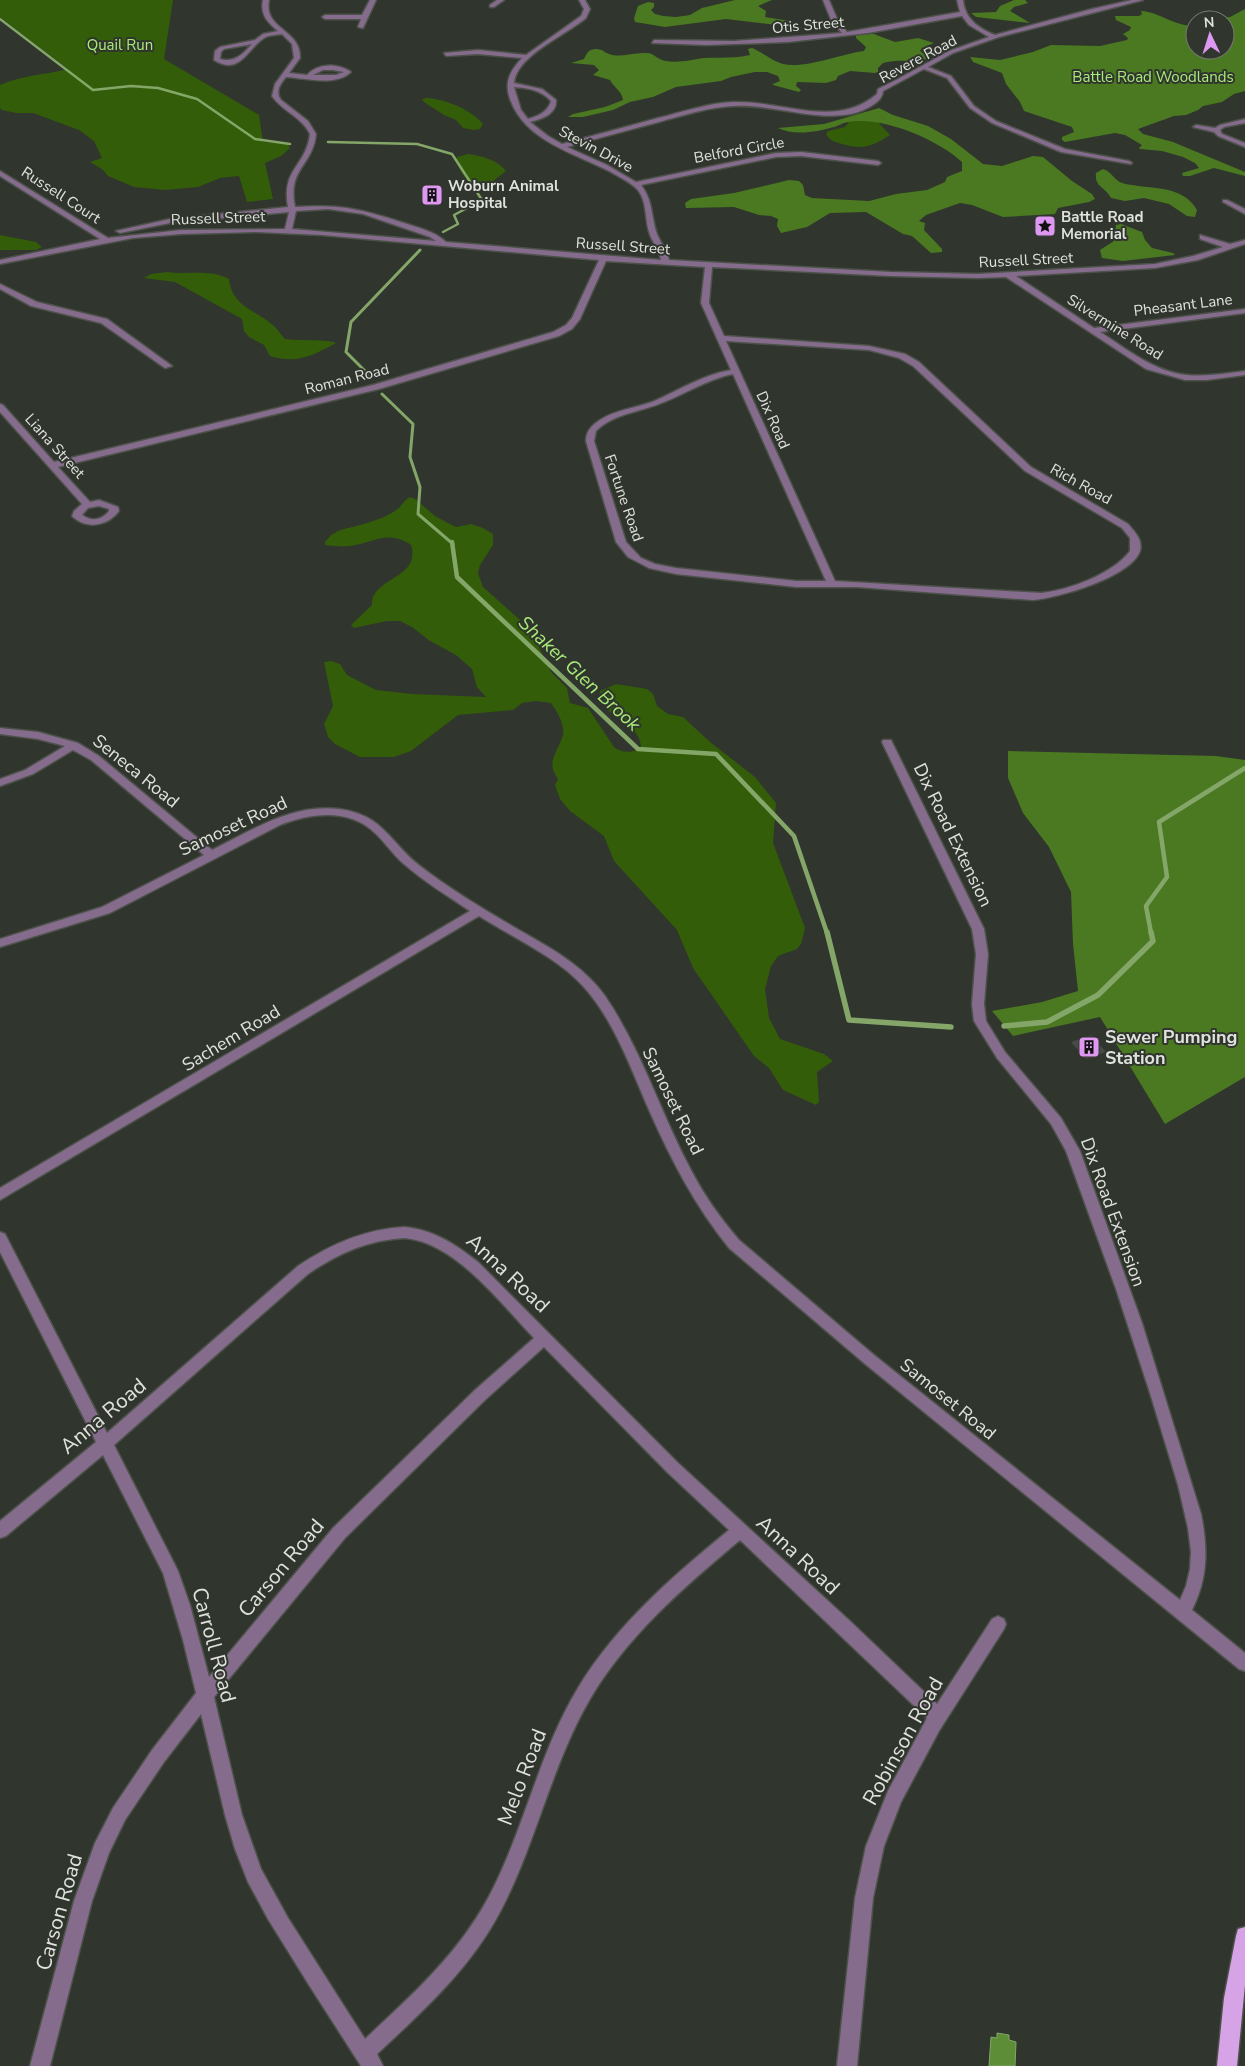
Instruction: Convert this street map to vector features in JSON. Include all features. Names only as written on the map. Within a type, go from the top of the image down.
[{"type":"main road","points":[[1227,2066],[1239,2002],[1245,1936]]},
{"type":"street","points":[[266,0],[264,5],[267,15],[294,43],[297,51],[295,61],[275,87],[275,96],[282,105],[306,121],[313,134],[310,151],[291,182],[289,193],[293,208],[293,220],[288,231]]},
{"type":"street","points":[[361,27],[373,0]]},
{"type":"street","points":[[492,6],[501,0]]},
{"type":"street","points":[[510,85],[514,70],[528,57],[584,17],[588,11],[582,0]]},
{"type":"street","points":[[826,0],[835,22],[846,34]]},
{"type":"street","points":[[960,0],[962,14],[976,29],[995,37]]},
{"type":"street","name":"Revere Road","points":[[563,146],[721,105],[752,104],[808,113],[848,111],[866,105],[878,97],[880,90],[898,83],[923,67],[951,53],[995,37],[1052,21],[1140,0]]},
{"type":"street","name":"Otis Street","points":[[654,42],[726,43],[846,34],[962,14]]},
{"type":"street","points":[[326,17],[364,17]]},
{"type":"street","points":[[258,41],[220,49],[217,60],[227,62],[240,61],[265,35],[282,32]]},
{"type":"street","points":[[446,54],[478,52],[528,57]]},
{"type":"street","points":[[923,67],[949,77],[972,107],[994,122],[1063,151],[1129,163]]},
{"type":"street","points":[[284,74],[335,79],[348,72],[340,69],[322,68],[313,71],[309,76]]},
{"type":"street","name":"Stevin Drive","points":[[525,121],[546,114],[553,107],[553,98],[537,89],[510,85],[515,103],[525,121],[538,132],[636,184],[643,193],[647,203],[654,234],[665,254],[666,262]]},
{"type":"street","points":[[1196,127],[1216,130],[1222,126],[1245,121]]},
{"type":"street","points":[[1216,130],[1220,135],[1245,145]]},
{"type":"street","name":"Belford Circle","points":[[636,184],[782,154],[878,163]]},
{"type":"street","name":"Russell Court","points":[[1,173],[103,238]]},
{"type":"street","points":[[1225,201],[1245,212]]},
{"type":"street","points":[[103,238],[160,222],[293,208],[336,207],[358,211],[434,236],[444,244]]},
{"type":"street","name":"Russell Street","points":[[0,262],[103,238],[236,230],[288,231],[603,259],[933,276],[1008,275],[1155,266],[1195,258],[1245,242]]},
{"type":"street","points":[[1203,237],[1231,248]]},
{"type":"street","name":"Roman Road","points":[[54,465],[376,387],[556,334],[568,327],[576,319],[603,259]]},
{"type":"street","name":"Dix Road","points":[[709,264],[705,300],[832,584]]},
{"type":"street","name":"Silvermine Road","points":[[1008,275],[1149,366],[1172,376],[1189,379],[1245,373]]},
{"type":"street","points":[[0,286],[34,304],[104,321],[168,366]]},
{"type":"street","name":"Pheasant Lane","points":[[1094,330],[1245,311]]},
{"type":"street","name":"Rich Road","points":[[722,338],[876,349],[907,358],[1028,468],[1051,484],[1120,522],[1133,534],[1136,543],[1133,555],[1120,566],[1071,590],[1044,596],[1023,597],[858,584],[832,584]]},
{"type":"street","name":"Fortune Road","points":[[736,371],[718,374],[652,404],[608,419],[598,425],[592,432],[590,442],[621,542],[628,552],[640,561],[666,570],[796,584],[832,584]]},
{"type":"street","name":"Liana Street","points":[[0,407],[88,505]]},
{"type":"street","name":"Seneca Road","points":[[0,731],[45,736],[74,745],[96,758],[211,855]]},
{"type":"street","name":"Dix Road Extension","points":[[887,742],[978,928],[982,954],[978,1004],[980,1022],[1000,1055],[1056,1121],[1073,1151],[1151,1371],[1182,1474],[1198,1542],[1198,1578],[1195,1589],[1184,1611]]},
{"type":"street","points":[[0,782],[29,772],[74,745]]},
{"type":"street","name":"Samoset Road","points":[[0,943],[106,910],[276,822],[290,817],[312,812],[342,813],[374,825],[412,865],[479,911],[583,976],[594,988],[637,1068],[696,1191],[717,1224],[734,1244],[869,1358],[1184,1611],[1245,1663]]},
{"type":"street","name":"Sachem Road","points":[[0,1195],[479,911]]},
{"type":"street","name":"Anna Road","points":[[0,1530],[106,1443],[309,1264],[350,1244],[376,1236],[394,1233],[417,1234],[449,1246],[473,1266],[672,1466],[845,1627],[938,1717]]},
{"type":"street","name":"Carroll Road","points":[[0,1238],[5,1262],[106,1443],[170,1571],[182,1603],[206,1694],[228,1794],[245,1850],[258,1881],[275,1914],[333,2009],[368,2060]]},
{"type":"street","name":"Carson Road","points":[[40,2066],[83,1901],[101,1849],[118,1814],[158,1756],[206,1694],[339,1533],[480,1395],[545,1337]]},
{"type":"street","name":"Melo Road","points":[[368,2060],[478,1933],[510,1871],[568,1721],[604,1661],[629,1630],[670,1589],[740,1531]]},
{"type":"street","name":"Robinson Road","points":[[847,2066],[864,1898],[873,1855],[894,1797],[938,1717],[998,1624]]},
{"type":"green space","name":"Quail Run","points":[[0,0],[173,0],[164,59],[259,115],[263,142],[287,144],[290,148],[281,156],[265,163],[273,199],[247,202],[239,176],[220,178],[198,187],[165,190],[134,187],[108,176],[103,170],[90,162],[102,158],[94,141],[79,130],[33,113],[16,113],[2,110],[0,108],[0,85],[25,77],[68,69],[0,17]]},
{"type":"green space","points":[[735,0],[772,0],[758,6],[766,11],[765,17],[790,21],[802,28],[726,19],[665,27],[635,22],[634,18],[638,6],[648,2],[654,3],[654,7],[651,10],[655,14],[676,17],[690,15],[702,8]]},
{"type":"green space","points":[[1014,0],[1025,0],[1028,3],[1014,7],[1010,11],[1030,23],[976,17],[971,13],[996,12],[1000,6]]},
{"type":"green space","name":"Battle Road Woodlands","points":[[1245,9],[1245,91],[1234,94],[1222,102],[1203,106],[1186,115],[1174,116],[1138,129],[1143,134],[1173,142],[1245,172],[1245,176],[1214,168],[1190,176],[1183,176],[1182,173],[1199,168],[1195,163],[1183,157],[1162,151],[1140,149],[1142,145],[1125,135],[1115,133],[1065,142],[1062,140],[1062,137],[1074,132],[1072,127],[1024,111],[1020,102],[1006,84],[1002,73],[973,62],[970,57],[1000,60],[1033,52],[1051,45],[1100,46],[1127,40],[1128,38],[1123,34],[1130,30],[1131,27],[1116,20],[1115,16],[1139,16],[1142,14],[1141,11],[1185,25],[1185,60],[1235,60],[1235,14]]},
{"type":"green space","points":[[874,34],[895,42],[918,38],[934,43],[922,48],[920,51],[929,57],[917,62],[886,62],[878,68],[878,72],[850,71],[838,76],[836,80],[826,83],[797,82],[796,86],[801,90],[799,92],[773,85],[780,81],[778,76],[767,72],[755,72],[721,81],[676,87],[653,97],[630,102],[613,110],[583,117],[568,117],[623,100],[621,94],[610,80],[593,75],[599,70],[594,65],[571,63],[584,59],[589,51],[593,49],[618,56],[649,53],[663,60],[676,62],[750,55],[748,49],[752,48],[783,64],[802,65],[864,51],[866,47],[856,38],[856,35]]},
{"type":"green space","points":[[422,99],[442,100],[465,109],[483,124],[480,129],[463,128],[456,120],[444,115],[424,102]]},
{"type":"green space","points":[[879,108],[893,115],[928,126],[951,139],[983,164],[1002,166],[1033,156],[1043,157],[1072,181],[1092,194],[1095,199],[1058,208],[1055,214],[1003,217],[972,205],[960,203],[926,215],[919,221],[925,223],[924,230],[942,249],[942,252],[931,253],[912,236],[903,234],[866,212],[830,213],[807,227],[781,233],[777,226],[778,219],[771,216],[759,215],[734,207],[686,208],[685,203],[691,199],[734,193],[789,180],[799,181],[803,185],[805,195],[812,198],[869,201],[896,194],[927,190],[945,182],[947,177],[962,171],[962,162],[938,145],[909,131],[877,122],[847,122],[813,132],[791,132],[778,128],[824,124]]},
{"type":"green space","points":[[862,119],[877,121],[890,135],[872,145],[855,147],[835,142],[826,134],[828,131],[845,127],[849,122]]},
{"type":"green space","points":[[468,154],[494,161],[506,171],[492,182],[476,187],[465,178],[457,161],[457,157]]},
{"type":"green space","points":[[1103,169],[1122,183],[1173,191],[1182,195],[1197,210],[1195,217],[1187,216],[1169,204],[1144,198],[1125,201],[1111,198],[1096,178],[1096,173]]},
{"type":"green space","points":[[1121,224],[1142,232],[1145,240],[1152,248],[1175,255],[1123,261],[1102,258],[1100,250],[1114,241],[1116,225]]},
{"type":"green space","points":[[0,235],[36,242],[42,247],[36,250],[0,250]]},
{"type":"green space","points":[[167,272],[207,273],[222,276],[229,279],[231,289],[241,303],[269,322],[285,339],[336,343],[312,355],[296,359],[270,356],[264,345],[249,337],[244,331],[242,319],[175,282],[144,278],[151,274]]},
{"type":"green space","points":[[410,497],[435,516],[456,527],[471,524],[493,534],[493,545],[480,565],[478,573],[483,587],[519,619],[535,639],[551,672],[567,688],[570,703],[588,708],[614,747],[620,751],[628,752],[641,746],[637,734],[613,715],[599,698],[600,691],[616,684],[647,689],[653,694],[657,706],[668,714],[683,717],[710,742],[755,777],[776,803],[773,843],[805,928],[801,944],[797,949],[778,956],[771,966],[765,989],[769,1018],[780,1039],[824,1054],[833,1061],[817,1072],[819,1102],[816,1105],[783,1090],[769,1068],[754,1056],[693,968],[677,930],[614,861],[604,836],[570,811],[560,799],[555,785],[558,779],[554,773],[553,762],[563,735],[563,727],[551,703],[536,701],[522,703],[513,710],[458,715],[411,751],[394,757],[360,757],[335,744],[328,737],[324,724],[333,706],[324,662],[331,661],[340,664],[347,675],[376,690],[412,694],[486,697],[477,687],[472,669],[456,655],[430,641],[412,627],[400,621],[387,621],[354,628],[351,625],[372,605],[374,596],[379,589],[403,572],[409,565],[412,556],[411,545],[403,540],[388,537],[347,546],[325,545],[325,542],[338,531],[375,521],[388,515]]},
{"type":"green space","points":[[1008,751],[1216,756],[1245,760],[1245,1077],[1165,1124],[1100,1017],[1013,1036],[992,1011],[1042,1002],[1078,991],[1073,944],[1071,892],[1049,847],[1023,813],[1008,778]]},
{"type":"shaded area","points":[[997,2033],[1009,2035],[1009,2040],[1016,2042],[1015,2066],[989,2066],[991,2037],[997,2038]]},
{"type":"building","name":"Sewer Pumping Station","points":[[1091,1035],[1106,1052],[1086,1059],[1071,1042]]},
{"type":"waterway","name":"Shaker Glen Brook","points":[[0,19],[93,90],[131,86],[158,88],[197,99],[255,139],[290,144]]},
{"type":"waterway","name":"Shaker Glen Brook","points":[[328,142],[417,144],[452,154],[482,200],[454,215],[458,224],[443,232]]},
{"type":"waterway","name":"Shaker Glen Brook","points":[[371,377],[346,352],[351,322],[420,250]]},
{"type":"waterway","name":"Shaker Glen Brook","points":[[382,394],[413,424],[410,457],[420,487],[418,514],[452,543]]},
{"type":"waterway","name":"Shaker Glen Brook","points":[[452,543],[457,577],[638,749],[716,754],[794,836],[827,933]]},
{"type":"waterway","name":"Shaker Glen Brook","points":[[1151,933],[1146,906],[1167,877],[1159,822],[1245,768]]},
{"type":"waterway","name":"Shaker Glen Brook","points":[[827,932],[849,1020],[951,1027]]},
{"type":"waterway","name":"Shaker Glen Brook","points":[[1004,1026],[1047,1022],[1098,995],[1153,941],[1151,932]]},
{"type":"place","name":"Woburn Animal Hospital","points":[[432,195]]},
{"type":"place","name":"Battle Road Memorial","points":[[1045,226]]},
{"type":"place","name":"Sewer Pumping Station","points":[[1089,1047]]}]
